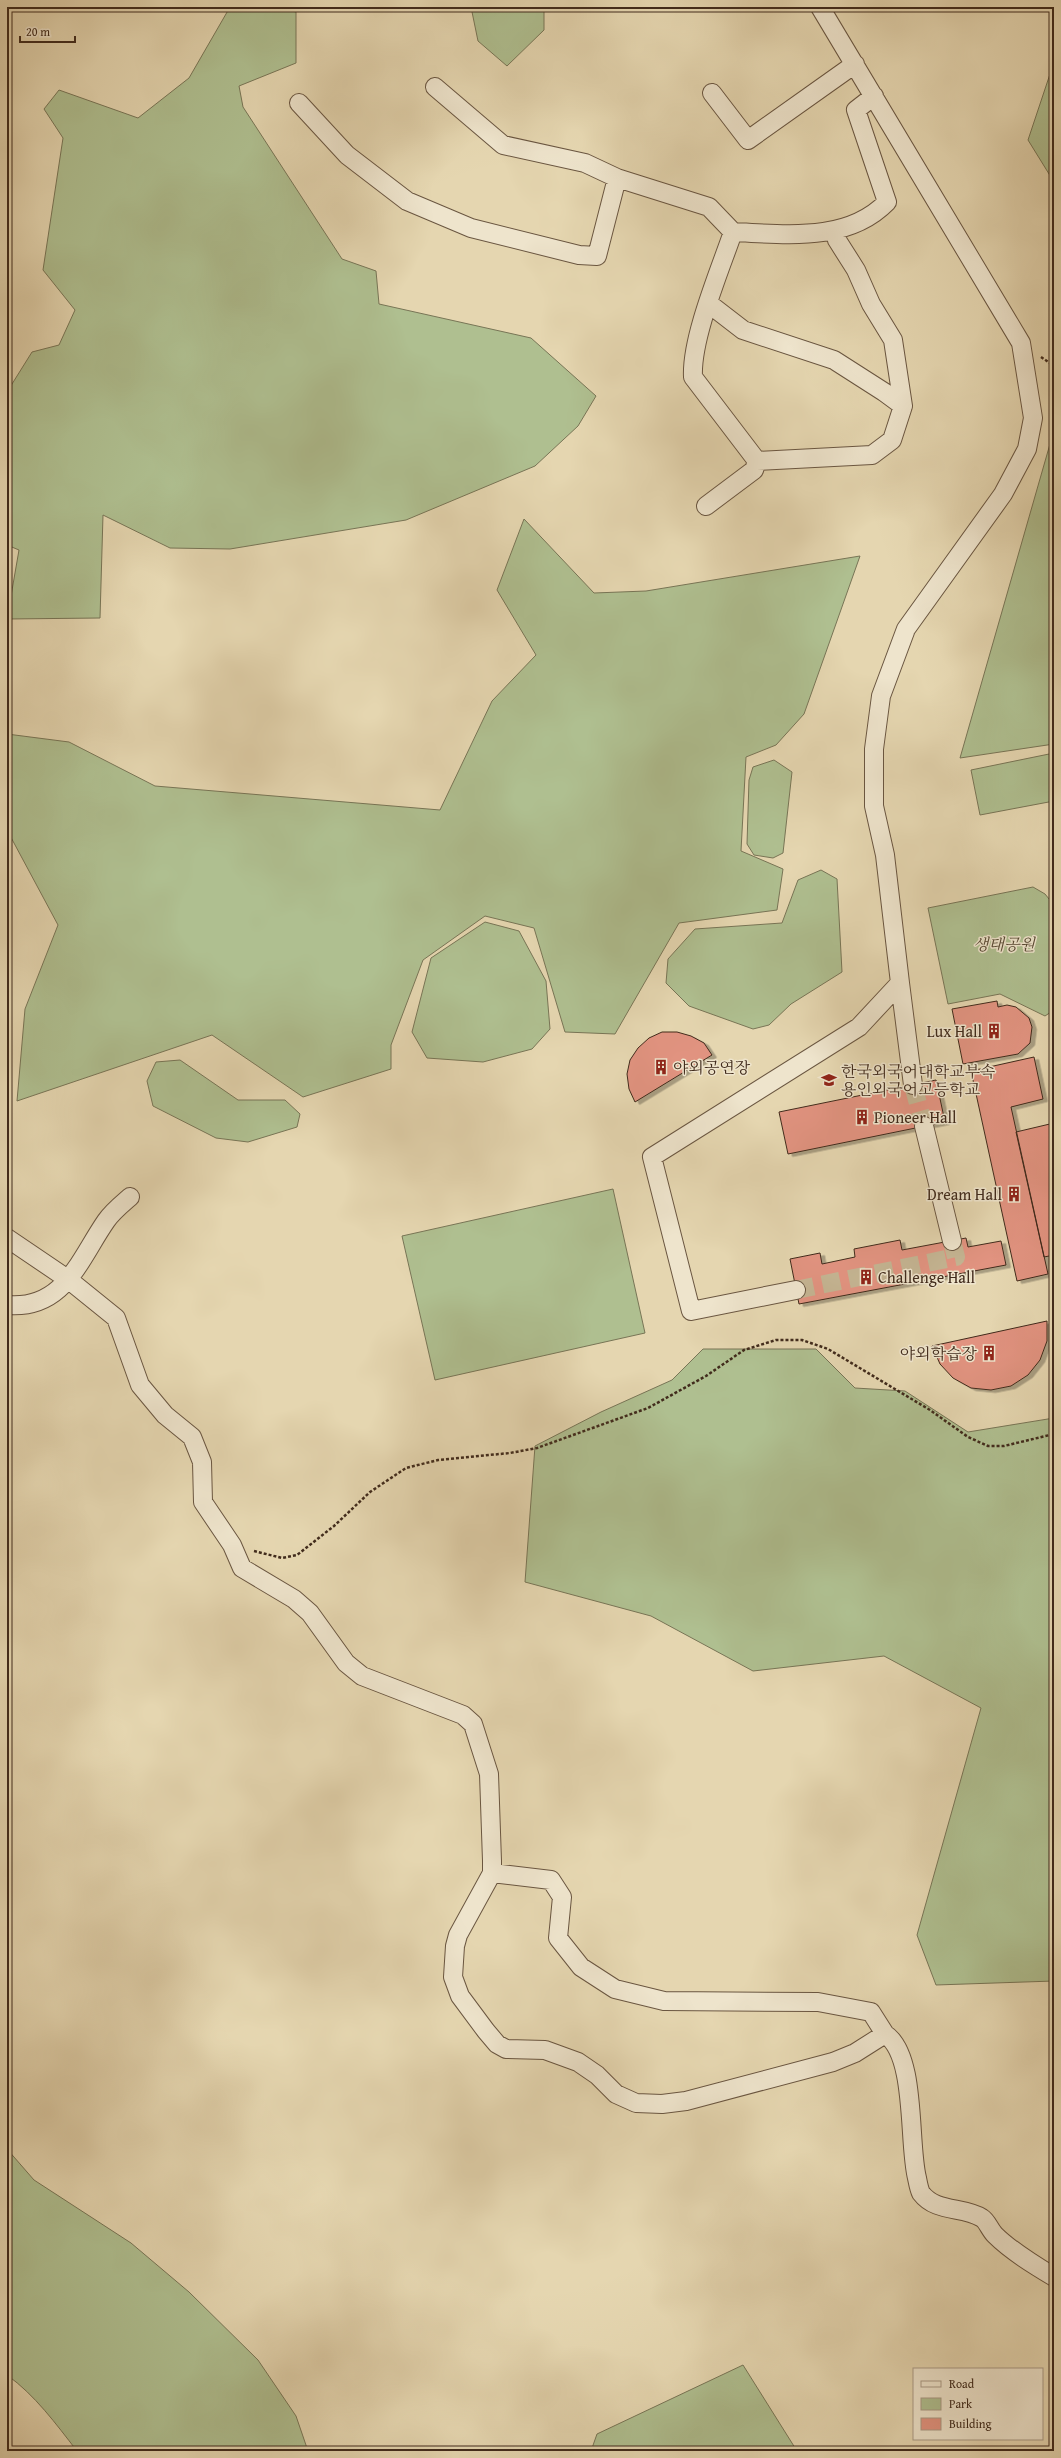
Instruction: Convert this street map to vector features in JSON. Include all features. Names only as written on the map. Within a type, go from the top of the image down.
[{"type":"street","points":[[820,7],[1021,343],[1032,418],[1028,448],[1003,494],[906,629],[881,696],[874,749],[874,806],[885,855],[913,1085]]},
{"type":"street","points":[[712,93],[748,140],[855,64]]},
{"type":"street","points":[[435,87],[503,145],[585,163],[617,178],[709,207],[733,232],[804,234],[835,231],[877,212],[886,202],[856,110],[874,96]]},
{"type":"street","points":[[299,103],[347,155],[407,200],[471,228],[579,254],[597,256],[617,178]]},
{"type":"street","points":[[757,461],[872,455],[892,440],[903,406],[893,340],[871,304],[856,270],[837,240],[835,231]]},
{"type":"street","points":[[733,232],[708,303],[692,364],[693,377],[757,461]]},
{"type":"street","points":[[708,303],[743,330],[834,360],[903,406]]},
{"type":"street","points":[[706,506],[754,470],[757,461]]},
{"type":"street","points":[[796,1290],[691,1311],[652,1157],[859,1027],[900,983]]},
{"type":"street","points":[[924,1126],[952,1241]]},
{"type":"street","points":[[7,1305],[20,1306],[50,1297],[69,1280],[107,1219],[130,1196]]},
{"type":"street","points":[[7,1238],[69,1280],[116,1318],[140,1385],[165,1415],[192,1437],[202,1462],[203,1502],[232,1546],[242,1568],[294,1599],[310,1613],[346,1663],[362,1676],[463,1715],[473,1724],[490,1774],[492,1873],[458,1935],[455,1946],[453,1977],[460,1996],[497,2044],[514,2050],[545,2050],[578,2062],[598,2075],[624,2099],[648,2104],[686,2101],[833,2062],[851,2055],[885,2034]]},
{"type":"street","points":[[492,1873],[551,1880],[562,1897],[558,1938],[581,1967],[615,1989],[664,2001],[818,2002],[871,2012],[885,2034],[891,2038],[901,2057],[908,2082],[914,2167],[921,2192],[935,2204],[967,2211],[983,2218],[995,2235],[1054,2277]]},
{"type":"path","points":[[232,1546],[282,1558],[298,1555],[334,1526],[370,1492],[406,1468],[438,1460],[510,1453],[537,1448],[648,1408],[706,1376],[744,1350],[776,1340],[802,1340],[828,1349],[930,1410],[968,1437],[988,1446],[1004,1446],[1054,1434]]},
{"type":"green space","points":[[230,7],[276,7],[296,12],[296,63],[239,86],[243,107],[342,259],[376,271],[379,304],[531,338],[596,396],[578,426],[535,466],[406,520],[230,549],[170,548],[103,515],[100,618],[7,619],[19,550],[7,545],[7,392],[32,352],[59,345],[75,310],[43,270],[63,138],[44,109],[59,90],[138,118],[189,78]]},
{"type":"green space","points":[[471,7],[544,7],[544,30],[507,66],[478,41]]},
{"type":"green space","points":[[1054,62],[1054,182],[1028,140]]},
{"type":"green space","points":[[1054,430],[1054,744],[960,758]]},
{"type":"green space","points":[[524,519],[594,593],[646,591],[860,556],[804,714],[776,745],[746,757],[741,851],[783,869],[777,910],[679,923],[615,1034],[565,1032],[534,928],[485,916],[423,960],[391,1045],[391,1069],[303,1097],[212,1035],[17,1101],[25,1009],[58,925],[7,830],[7,734],[69,742],[155,786],[440,810],[492,701],[536,655],[497,590]]},
{"type":"green space","points":[[1054,753],[1054,801],[980,815],[971,770]]},
{"type":"green space","points":[[774,760],[792,772],[783,853],[773,858],[754,855],[747,844],[749,780],[753,767]]},
{"type":"green space","points":[[821,870],[837,879],[842,972],[791,1004],[769,1025],[753,1029],[689,1006],[666,983],[668,959],[695,929],[782,923],[798,880]]},
{"type":"green space","name":"생태공원","points":[[1033,887],[1045,894],[1054,905],[1054,1010],[1045,1016],[1000,994],[948,1004],[928,908]]},
{"type":"green space","points":[[485,922],[519,931],[546,981],[550,1029],[532,1049],[483,1062],[427,1058],[412,1032],[431,958]]},
{"type":"green space","points":[[180,1060],[238,1100],[285,1100],[300,1114],[297,1127],[248,1142],[216,1138],[153,1106],[147,1081],[156,1062]]},
{"type":"green space","points":[[613,1189],[645,1333],[435,1380],[402,1236]]},
{"type":"green space","points":[[703,1349],[816,1349],[855,1388],[905,1391],[968,1432],[1054,1418],[1054,1981],[936,1985],[917,1935],[981,1708],[884,1656],[753,1671],[651,1616],[525,1582],[535,1446],[601,1412],[672,1380]]},
{"type":"green space","points":[[7,2149],[34,2180],[131,2243],[189,2292],[258,2360],[296,2416],[308,2451],[77,2451],[36,2401],[7,2375]]},
{"type":"green space","points":[[743,2365],[797,2451],[591,2451],[597,2434]]},
{"type":"building","name":"Lux Hall","points":[[997,1001],[998,1007],[1007,1005],[1016,1007],[1029,1018],[1032,1027],[1030,1043],[1018,1054],[963,1064],[952,1009]]},
{"type":"building","name":"야외공연장","points":[[662,1032],[677,1032],[691,1036],[704,1043],[712,1055],[635,1102],[629,1089],[627,1074],[630,1060],[638,1048],[649,1038]]},
{"type":"building","name":"Dream Hall","points":[[1034,1057],[1043,1099],[1011,1107],[1048,1274],[1017,1281],[971,1071]]},
{"type":"building","name":"Pioneer Hall","points":[[936,1080],[945,1122],[788,1154],[779,1112]]},
{"type":"building","points":[[1054,1123],[1054,1255],[1044,1257],[1016,1132]]},
{"type":"building","name":"Challenge Hall","points":[[966,1238],[968,1247],[1001,1241],[1006,1265],[799,1304],[790,1259],[820,1253],[822,1264],[855,1257],[854,1249],[900,1240],[902,1250]]},
{"type":"building","name":"야외학습장","points":[[1047,1321],[1047,1341],[1040,1360],[1028,1375],[1011,1386],[991,1390],[971,1388],[953,1378],[940,1364],[932,1346]]},
{"type":"tunnel","points":[[913,1085],[924,1126]]},
{"type":"tunnel","points":[[796,1290],[956,1257],[952,1241]]},
{"type":"place","name":"Lux Hall","points":[[994,1031]]},
{"type":"place","name":"야외공연장","points":[[661,1067]]},
{"type":"place","name":"한국외국어대학교부속 용인외국어고등학교","points":[[829,1080]]},
{"type":"place","name":"Pioneer Hall","points":[[862,1117]]},
{"type":"place","name":"Dream Hall","points":[[1014,1194]]},
{"type":"place","name":"Challenge Hall","points":[[866,1277]]},
{"type":"place","name":"야외학습장","points":[[989,1353]]}]
